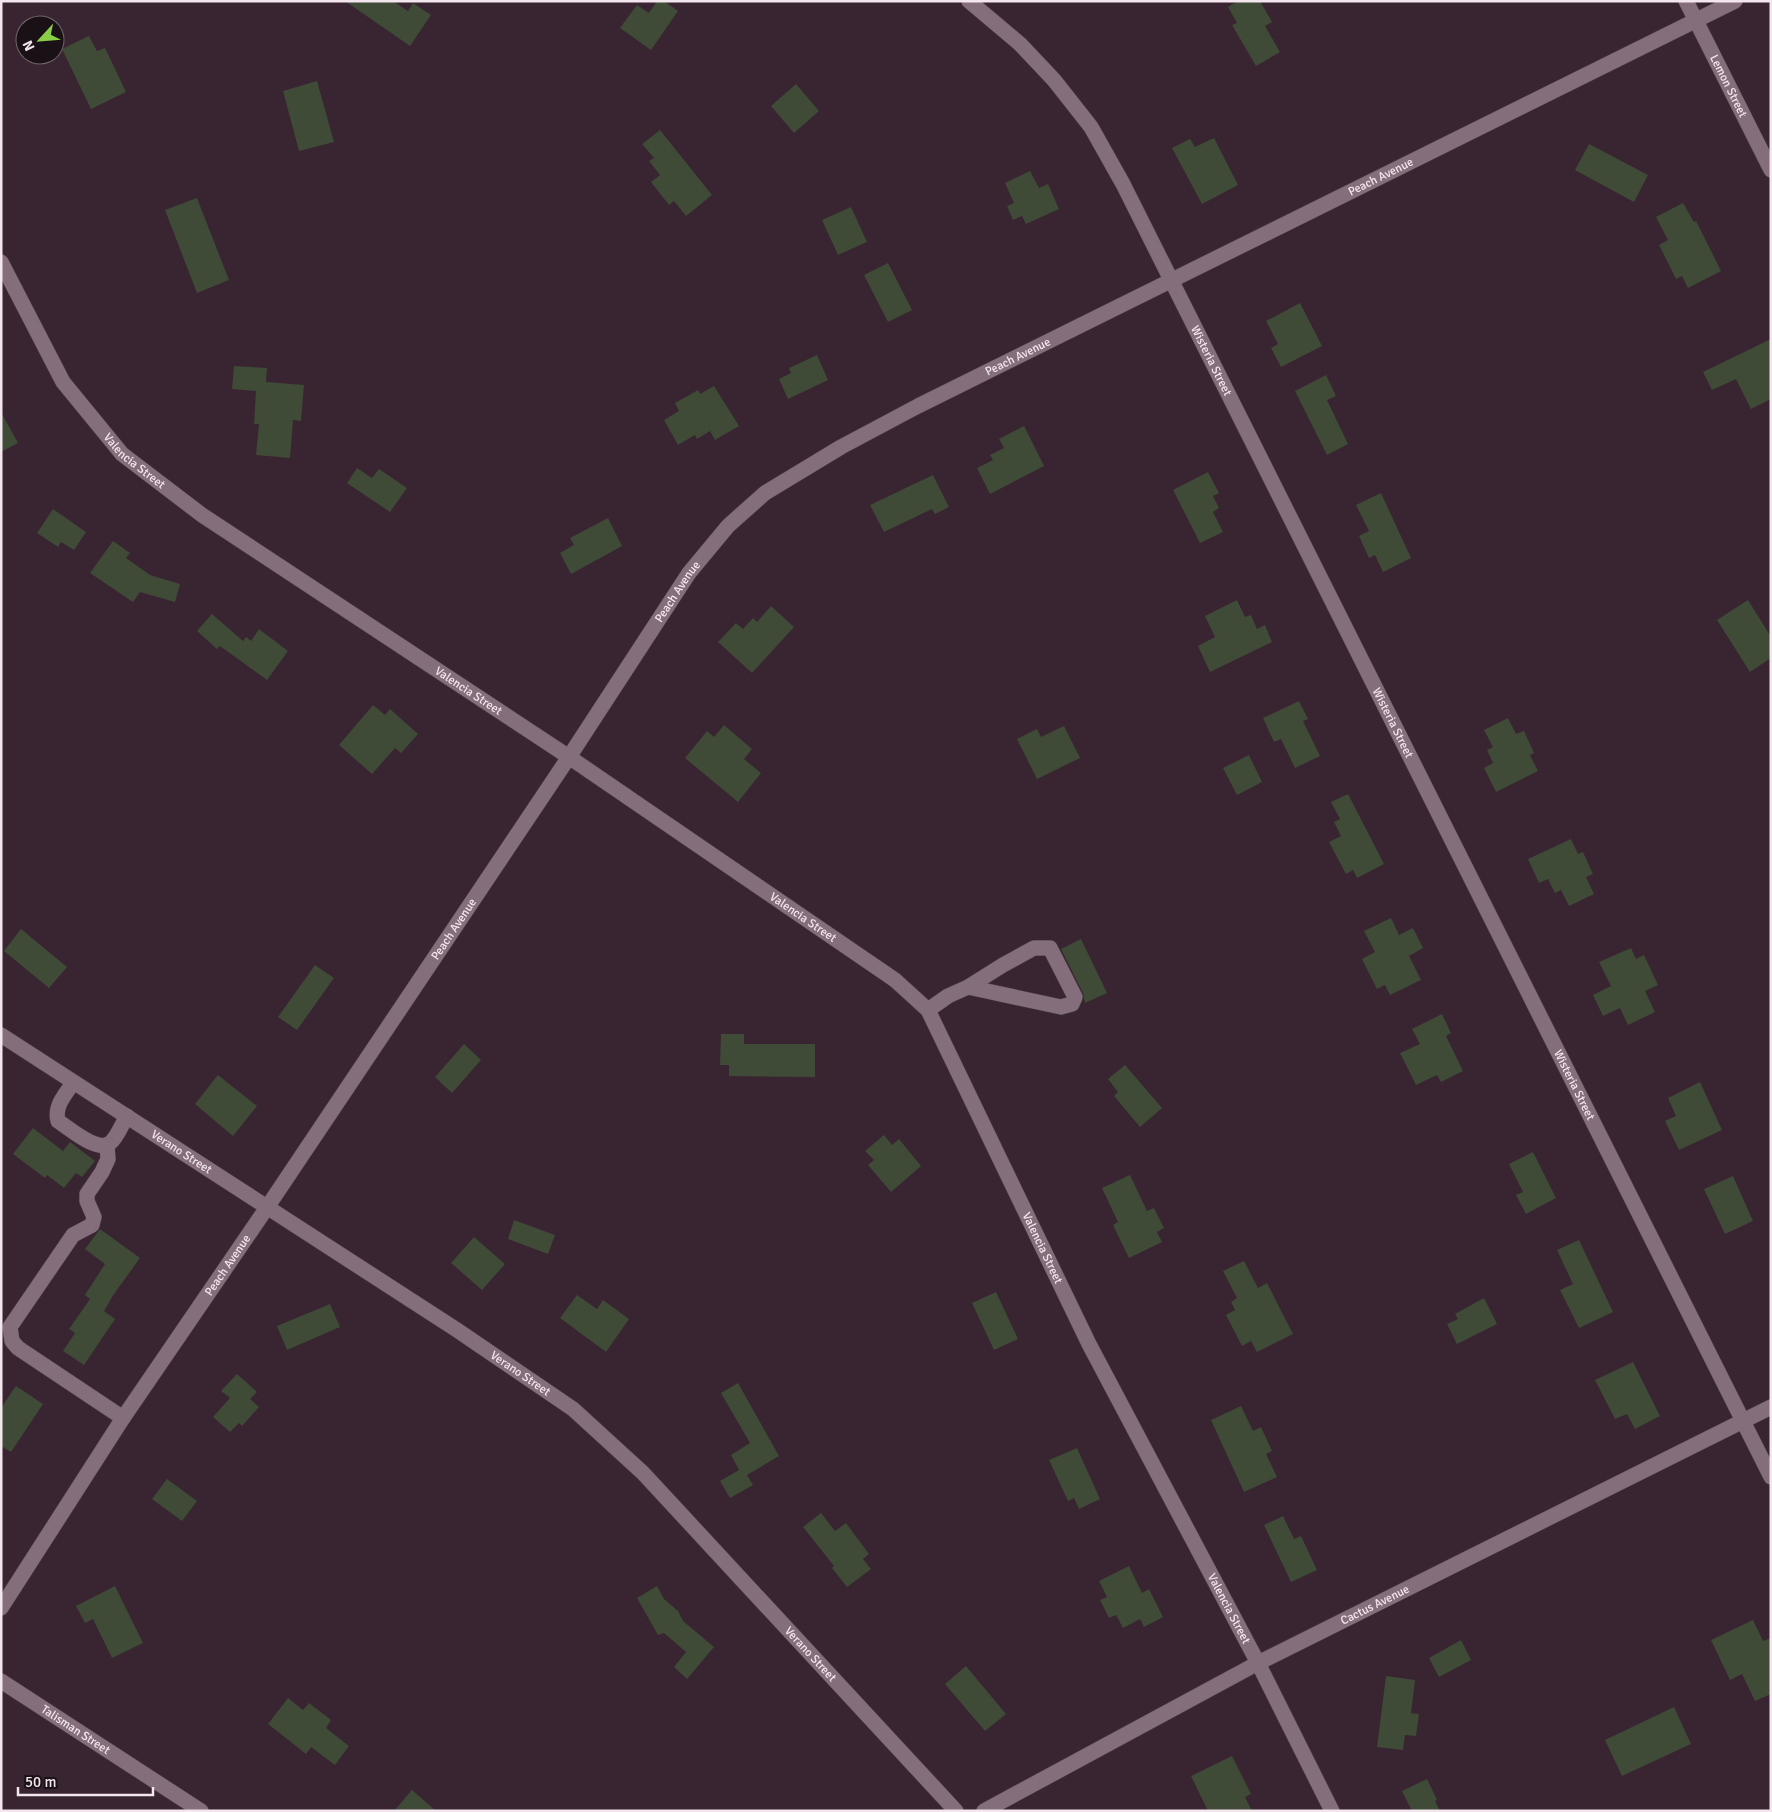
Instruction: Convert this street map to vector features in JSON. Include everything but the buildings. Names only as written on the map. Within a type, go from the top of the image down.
[{"type":"street","name":"Wisteria Street","points":[[969,1],[1020,44],[1054,80],[1091,127],[1123,184],[1771,1477]]},
{"type":"street","name":"Lemon Street","points":[[1686,1],[1771,170]]},
{"type":"street","name":"Peach Avenue","points":[[1,1608],[123,1418],[268,1206],[569,757],[688,573],[728,526],[765,493],[841,447],[918,406],[1172,282],[1735,1]]},
{"type":"street","name":"Valencia Street","points":[[1,262],[63,382],[122,454],[202,515],[569,757],[895,980],[928,1010],[1089,1344],[1258,1663],[1332,1811]]},
{"type":"street","points":[[928,1010],[948,996],[968,987],[1003,964],[1034,948],[1050,948],[1075,997],[1072,1004],[1061,1007],[968,987]]},
{"type":"street","name":"Verano Street","points":[[1,1035],[73,1083],[268,1206],[573,1409],[643,1472],[956,1811]]},
{"type":"street","points":[[73,1083],[61,1100],[56,1112],[58,1121],[93,1144],[107,1145],[111,1143],[127,1116]]},
{"type":"street","points":[[107,1145],[108,1159],[102,1172],[87,1194],[87,1201],[94,1217],[92,1225],[73,1235],[10,1327],[12,1341],[18,1348],[123,1418]]},
{"type":"street","name":"Cactus Avenue","points":[[984,1811],[1258,1663],[1771,1407]]},
{"type":"street","name":"Talisman Street","points":[[1,1681],[200,1811]]}]
